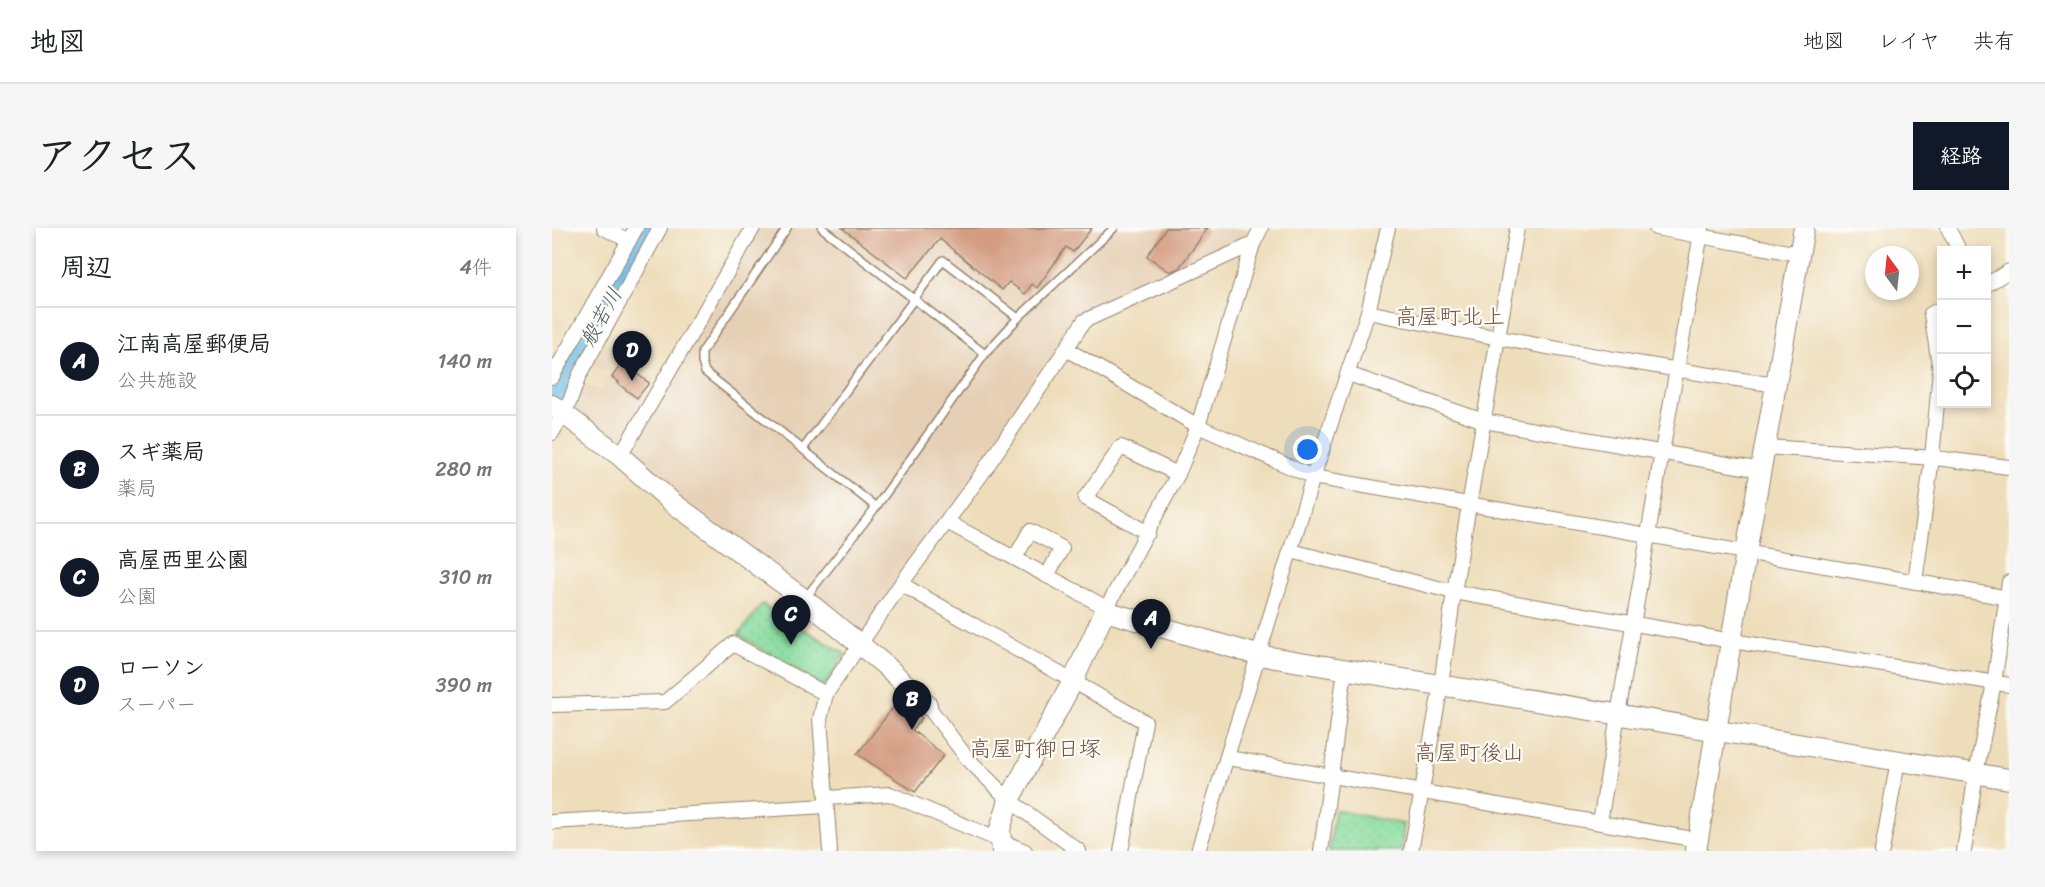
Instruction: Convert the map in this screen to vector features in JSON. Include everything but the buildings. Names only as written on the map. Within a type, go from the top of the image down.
[{"type":"street","points":[[604,228],[628,242]]},
{"type":"street","points":[[552,377],[636,228]]},
{"type":"street","points":[[552,433],[557,409],[570,401],[579,376],[660,228]]},
{"type":"street","points":[[620,456],[753,228]]},
{"type":"street","points":[[1001,846],[1000,829],[1009,800],[1073,681],[1106,609],[1178,474],[1198,426],[1253,244],[1261,228]]},
{"type":"street","points":[[1198,851],[1313,477],[1368,312],[1388,228]]},
{"type":"street","points":[[1411,851],[1517,228]]},
{"type":"street","points":[[1656,228],[1701,232],[1799,254]]},
{"type":"street","points":[[1228,758],[1600,822],[1697,845],[1804,228]]},
{"type":"street","points":[[1948,228],[1957,246]]},
{"type":"street","points":[[1600,822],[1647,536],[1701,232]]},
{"type":"street","points":[[830,851],[820,719],[825,694],[947,522],[1084,321],[1253,244]]},
{"type":"street","points":[[1991,282],[2009,272]]},
{"type":"street","points":[[1937,310],[1931,314],[1937,351]]},
{"type":"street","points":[[1368,312],[1498,339],[1776,385]]},
{"type":"street","points":[[1066,349],[1198,426],[1313,477],[2008,598]]},
{"type":"street","points":[[1915,582],[1932,458],[1940,370],[1937,354]]},
{"type":"street","points":[[1348,374],[1484,422],[1761,470]]},
{"type":"street","points":[[557,409],[620,456],[673,503],[804,599],[860,645],[927,705],[967,758],[1009,800],[1079,851]]},
{"type":"street","points":[[1148,533],[1085,498],[1121,447],[1178,474]]},
{"type":"street","points":[[1765,447],[1932,458],[2009,467]]},
{"type":"street","points":[[947,522],[1106,609],[1258,655],[2009,779]]},
{"type":"street","points":[[1015,558],[1030,531],[1062,548],[1047,576]]},
{"type":"street","points":[[1291,551],[1454,592],[2009,685]]},
{"type":"street","points":[[1964,851],[1976,773],[1994,683],[2009,582]]},
{"type":"street","points":[[901,584],[1145,722],[1121,851]]},
{"type":"street","points":[[552,705],[665,702],[733,644],[825,694]]},
{"type":"street","points":[[1321,851],[1345,669]]},
{"type":"street","points":[[1882,851],[1898,760]]},
{"type":"street","points":[[552,822],[826,802],[891,794],[1001,846],[1025,851]]},
{"type":"lane","points":[[787,228],[702,352],[705,372],[876,507]]},
{"type":"lane","points":[[822,228],[985,354]]},
{"type":"lane","points":[[804,599],[876,507],[985,354],[1018,318],[1114,228]]},
{"type":"lane","points":[[802,449],[943,260],[1018,318]]},
{"type":"shaded area","points":[[753,228],[1261,228],[1253,244],[1084,321],[860,645],[620,456]]},
{"type":"shaded area","points":[[605,342],[654,378],[619,443],[577,411],[574,404],[583,383],[600,391],[610,373],[592,364]]},
{"type":"green space","points":[[762,604],[845,654],[824,687],[738,635]]},
{"type":"green space","points":[[1335,810],[1404,824],[1401,851],[1329,851]]},
{"type":"waterway","name":"般若川","points":[[552,407],[650,228]]},
{"type":"place","name":"ローソン","points":[[632,381]]},
{"type":"place","name":"高屋西里公園","points":[[791,645]]},
{"type":"place","name":"江南高屋郵便局","points":[[1151,649]]},
{"type":"place","name":"スギ薬局","points":[[912,730]]},
{"type":"district","name":"高屋町北上","points":[[1450,316]]},
{"type":"district","name":"高屋町御日塚","points":[[1035,748]]},
{"type":"district","name":"高屋町後山","points":[[1469,752]]}]
